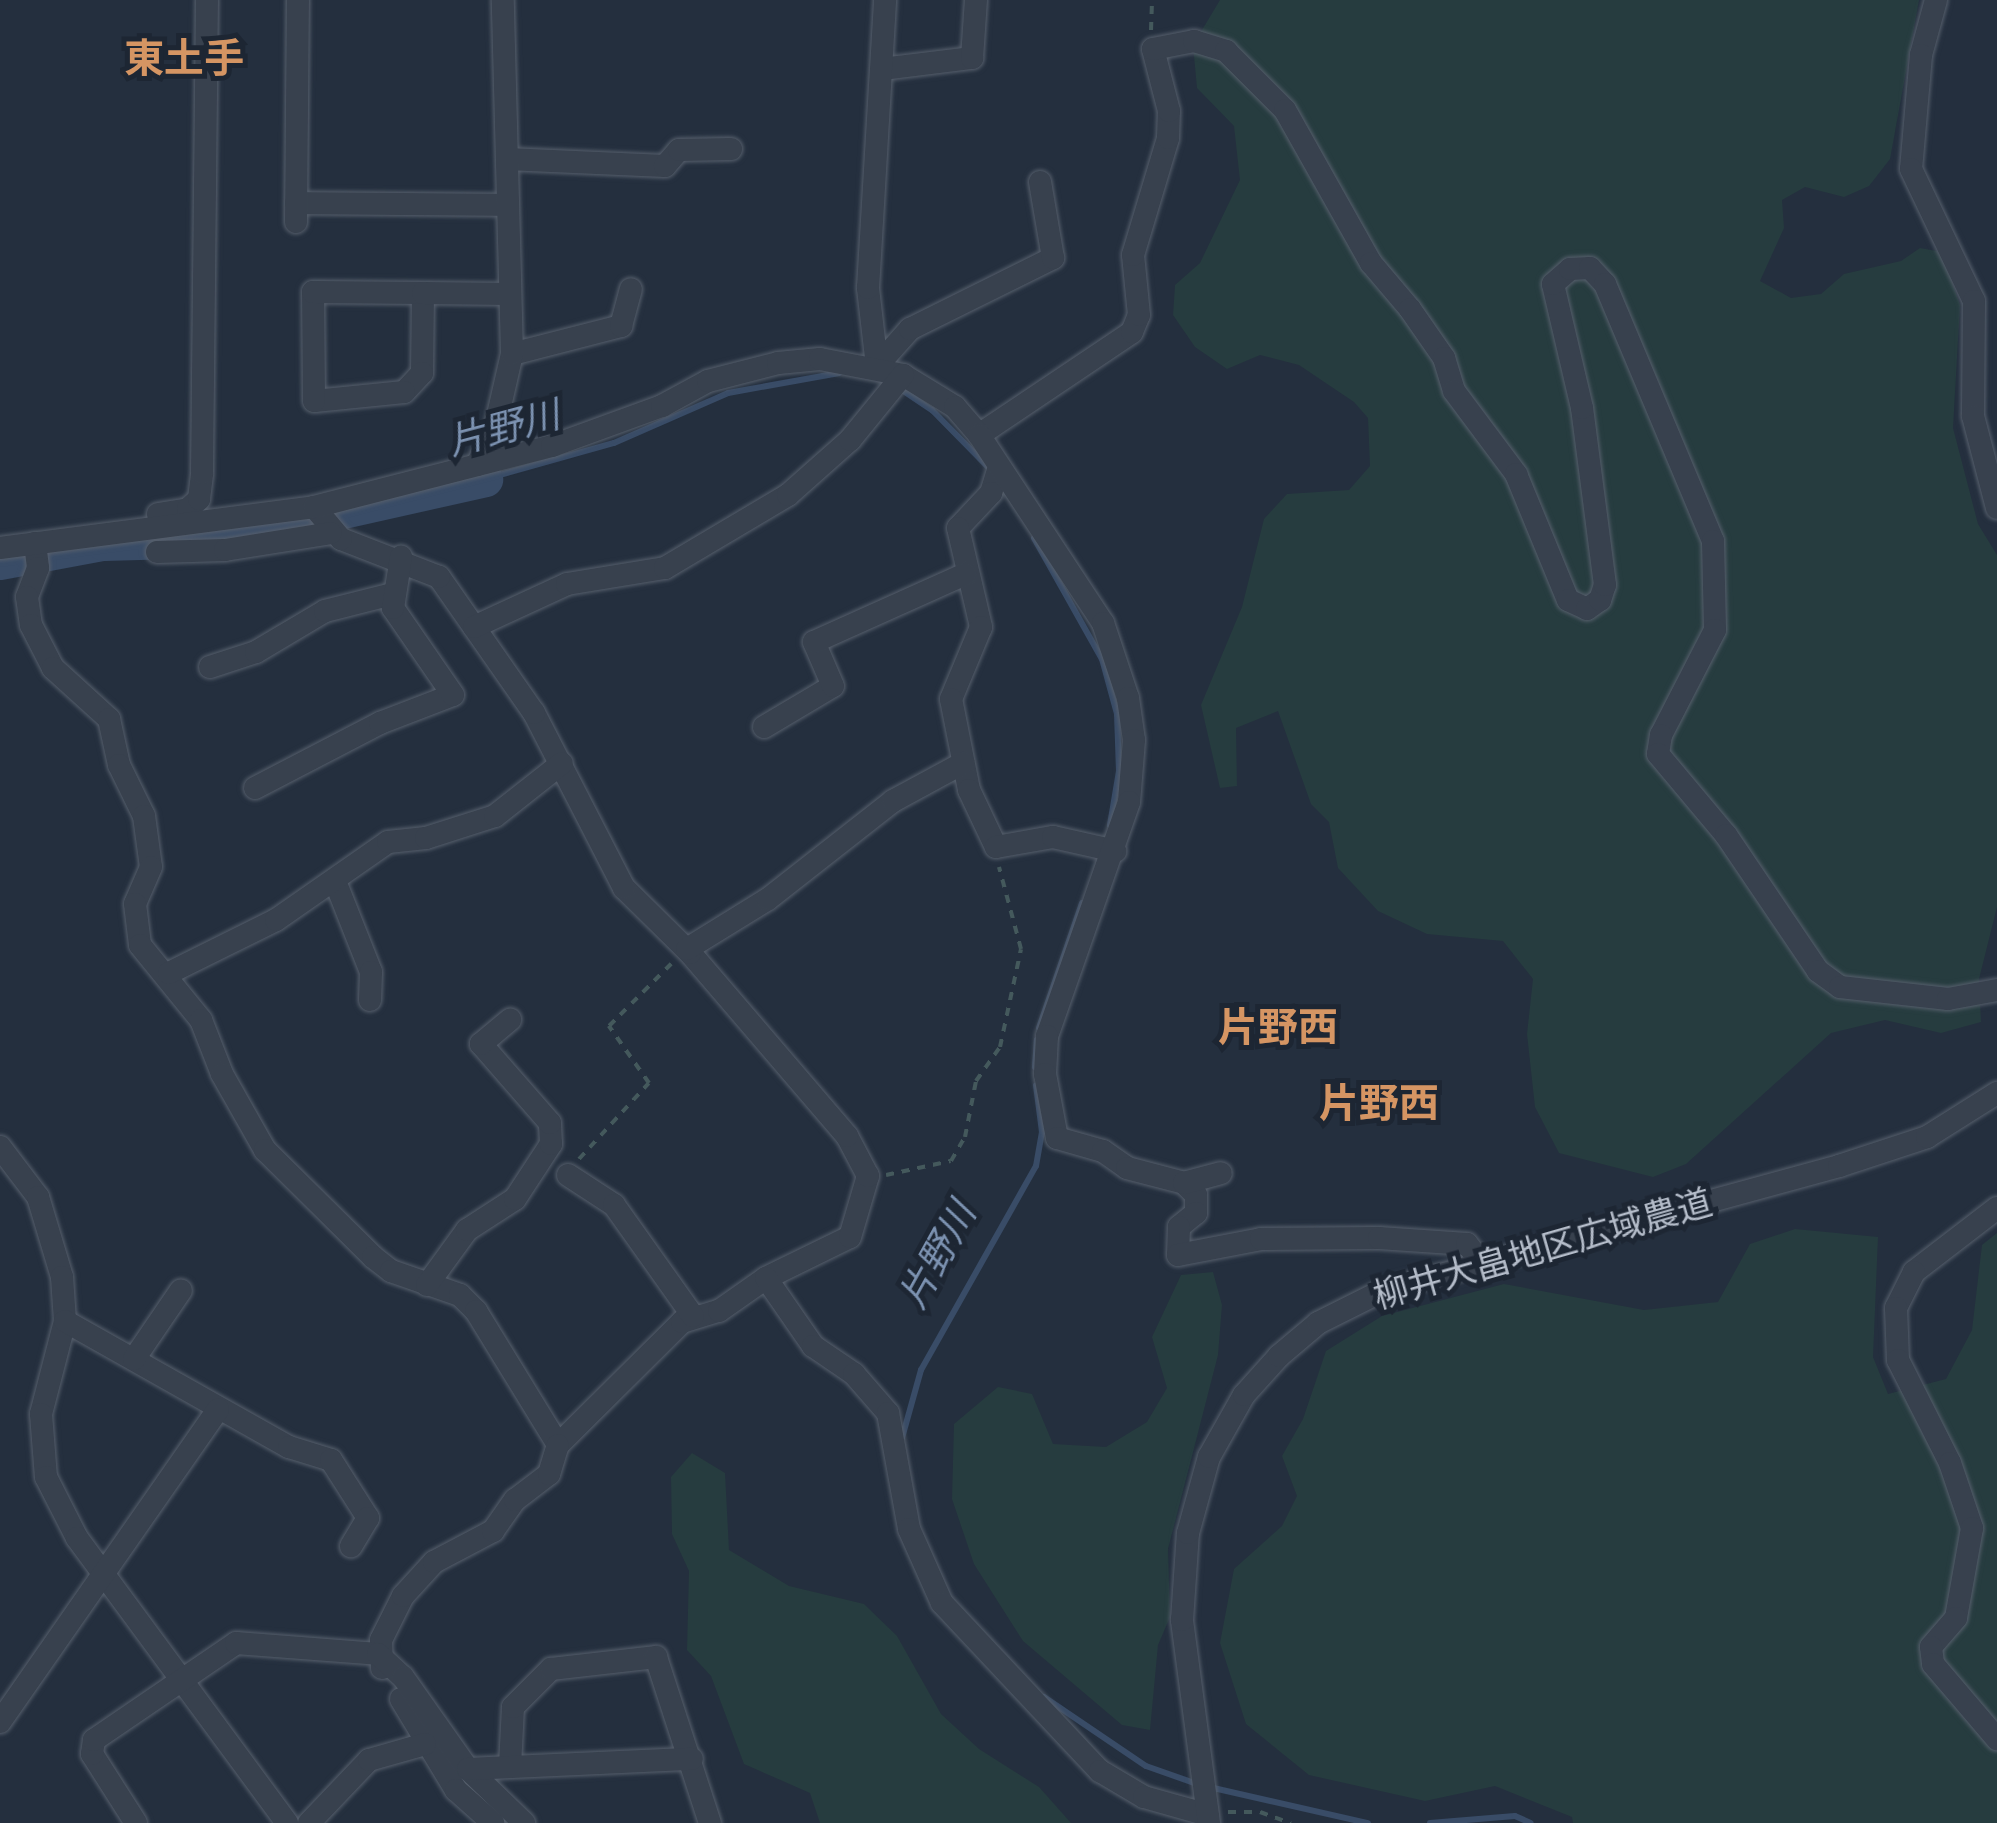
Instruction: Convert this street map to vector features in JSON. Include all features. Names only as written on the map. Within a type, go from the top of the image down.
[{"type":"street","points":[[124,528],[133,518],[188,510],[199,498],[207,0]]},
{"type":"street","points":[[298,0],[296,213],[508,205]]},
{"type":"street","points":[[478,464],[495,428],[512,354],[503,0]]},
{"type":"street","points":[[877,366],[868,288],[885,0]]},
{"type":"street","points":[[882,69],[972,58],[976,0]]},
{"type":"street","points":[[1936,0],[1921,54],[1910,168],[1974,301],[1987,368],[1974,416],[1991,464],[1997,508]]},
{"type":"street","points":[[978,435],[1132,332],[1139,315],[1133,255],[1168,138],[1169,111],[1152,49],[1194,41],[1226,50],[1285,110],[1371,263],[1410,308],[1444,358],[1454,390],[1516,474],[1568,600],[1587,608],[1600,600],[1605,585],[1582,408],[1554,284],[1570,269],[1590,268],[1605,284],[1714,542],[1715,630],[1661,735],[1658,754],[1726,835],[1818,972],[1840,987],[1948,999],[1997,990]]},
{"type":"street","points":[[507,159],[665,166],[679,150],[731,149]]},
{"type":"street","points":[[877,366],[910,329],[1053,258],[1040,182]]},
{"type":"street","points":[[512,354],[620,326],[631,290]]},
{"type":"street","points":[[423,293],[422,374],[404,392],[314,401],[313,292],[423,293],[510,294]]},
{"type":"street","points":[[157,552],[225,550],[322,520],[478,464],[552,446],[746,369],[820,359],[877,366],[900,383],[945,400],[978,435],[1079,582],[1119,660],[1134,740],[1129,802],[1108,849],[1047,1036],[1045,1074],[1057,1138],[1103,1151],[1127,1168],[1184,1182],[1221,1173]]},
{"type":"street","points":[[474,627],[567,584],[665,568],[788,495],[900,383]]},
{"type":"street","points":[[999,466],[991,493],[958,528],[965,574],[981,627],[951,699],[962,763],[996,847],[1053,837],[1108,849]]},
{"type":"street","points":[[0,548],[36,554],[124,528],[322,520],[439,578],[562,763],[624,888],[686,949],[847,1136],[868,1176],[857,1231],[766,1278],[719,1311],[693,1316],[558,1446],[548,1474],[515,1500],[492,1532],[434,1562],[404,1596],[378,1654]]},
{"type":"street","points":[[36,554],[27,597],[31,625],[52,668],[109,719],[118,766],[144,816],[152,868],[134,922],[140,944],[168,973],[200,1020],[222,1074],[265,1150],[373,1257],[426,1285],[460,1295],[476,1311],[558,1446]]},
{"type":"street","points":[[255,788],[380,723],[453,695],[414,646],[392,594],[402,558]]},
{"type":"street","points":[[764,727],[833,686],[814,642],[965,574]]},
{"type":"street","points":[[210,667],[256,652],[325,611],[392,594]]},
{"type":"street","points":[[168,973],[276,920],[388,842],[426,838],[495,816],[562,763]]},
{"type":"street","points":[[686,949],[768,899],[893,801],[962,763]]},
{"type":"street","points":[[334,882],[371,972],[370,1000]]},
{"type":"street","points":[[426,1285],[467,1230],[515,1199],[551,1144],[550,1123],[480,1044],[510,1020]]},
{"type":"street","name":"柳井大畠地区広域農道","points":[[1208,1812],[1182,1620],[1188,1533],[1210,1457],[1244,1395],[1318,1324],[1382,1291],[1857,1161],[1926,1138],[1997,1093]]},
{"type":"street","points":[[0,1147],[38,1197],[55,1240],[65,1321],[41,1414],[39,1450],[57,1503],[286,1823]]},
{"type":"street","points":[[568,1175],[614,1204],[693,1316]]},
{"type":"street","points":[[1184,1182],[1196,1194],[1196,1213],[1179,1227],[1178,1255],[1261,1239],[1379,1238],[1467,1244],[1482,1263]]},
{"type":"street","points":[[1997,1208],[1914,1272],[1896,1308],[1898,1360],[1950,1463],[1972,1528],[1956,1618],[1931,1647],[1933,1664],[1965,1693],[1997,1739]]},
{"type":"street","points":[[766,1278],[813,1346],[854,1374],[888,1412],[904,1512],[942,1603],[1100,1770],[1144,1796],[1208,1812]]},
{"type":"street","points":[[134,1359],[181,1290]]},
{"type":"street","points":[[65,1321],[289,1448],[331,1460],[368,1518],[350,1546]]},
{"type":"street","points":[[4,1708],[107,1577],[218,1410]]},
{"type":"street","points":[[136,1823],[92,1754],[94,1740],[236,1643],[378,1654],[403,1676],[468,1769],[524,1823]]},
{"type":"street","points":[[378,1654],[425,1744],[456,1790],[493,1823]]},
{"type":"street","points":[[510,1766],[513,1707],[551,1669],[656,1657],[710,1823]]},
{"type":"street","points":[[309,1823],[369,1760],[425,1744]]},
{"type":"street","points":[[468,1769],[692,1758]]},
{"type":"path","points":[[1152,0],[1152,49]]},
{"type":"path","points":[[868,1176],[944,1166],[959,1152],[976,1081],[1000,1046],[1021,969],[996,847]]},
{"type":"path","points":[[568,1175],[597,1134],[648,1083],[609,1026],[686,949]]},
{"type":"path","points":[[1208,1812],[1260,1812],[1291,1823]]},
{"type":"green space","points":[[1220,0],[1919,0],[1890,159],[1869,186],[1844,197],[1805,187],[1782,200],[1784,228],[1760,281],[1791,298],[1821,294],[1844,274],[1901,261],[1920,248],[1942,252],[1960,305],[1953,428],[1978,524],[1997,555],[1997,907],[1979,979],[1981,1022],[1941,1033],[1885,1020],[1831,1033],[1686,1164],[1653,1177],[1559,1153],[1535,1107],[1527,1034],[1533,979],[1503,941],[1427,934],[1378,911],[1338,868],[1329,822],[1311,804],[1278,711],[1236,728],[1237,786],[1220,788],[1201,705],[1242,607],[1264,519],[1287,494],[1349,490],[1370,466],[1368,418],[1354,402],[1299,365],[1260,355],[1227,369],[1195,347],[1173,315],[1175,285],[1200,263],[1240,180],[1234,126],[1197,88],[1193,45]]},
{"type":"green space","points":[[1795,1229],[1878,1237],[1873,1357],[1888,1394],[1946,1379],[1972,1330],[1982,1245],[1997,1233],[1997,1823],[1573,1823],[1572,1817],[1495,1786],[1425,1801],[1309,1775],[1246,1724],[1220,1643],[1234,1569],[1282,1526],[1297,1496],[1282,1456],[1303,1419],[1326,1351],[1382,1316],[1504,1284],[1644,1310],[1718,1302],[1750,1244]]},
{"type":"green space","points":[[1213,1272],[1222,1305],[1218,1355],[1168,1549],[1170,1617],[1158,1645],[1150,1730],[1122,1725],[1023,1641],[974,1564],[952,1499],[954,1424],[998,1387],[1032,1394],[1053,1444],[1106,1447],[1147,1422],[1167,1388],[1152,1337],[1181,1275]]},
{"type":"green space","points":[[692,1453],[725,1473],[729,1550],[789,1586],[864,1604],[897,1636],[941,1714],[979,1749],[1039,1787],[1071,1823],[820,1823],[810,1793],[744,1764],[711,1676],[687,1650],[689,1571],[672,1534],[671,1477]]},
{"type":"waterway","name":"片野川","points":[[485,479],[614,443],[728,393],[839,373]]},
{"type":"waterway","name":"片野川","points":[[899,388],[932,410],[990,469]]},
{"type":"waterway","name":"片野川","points":[[0,562],[103,543],[213,540],[485,479]]},
{"type":"waterway","name":"片野川","points":[[1034,538],[1102,659],[1117,714],[1119,771],[1110,825]]},
{"type":"waterway","name":"片野川","points":[[1039,1028],[1082,903]]},
{"type":"waterway","name":"片野川","points":[[1035,1067],[1037,1040]]},
{"type":"waterway","name":"片野川","points":[[902,1438],[921,1370],[1036,1166],[1042,1132],[1036,1085]]},
{"type":"waterway","name":"片野川","points":[[1044,1697],[1146,1766],[1197,1784]]},
{"type":"waterway","name":"片野川","points":[[1209,1787],[1368,1823]]},
{"type":"waterway","name":"片野川","points":[[1430,1823],[1515,1816],[1531,1823]]},
{"type":"district","name":"東土手","points":[[184,60]]},
{"type":"district","name":"片野西","points":[[1278,1029]]},
{"type":"district","name":"片野西","points":[[1379,1105]]}]
